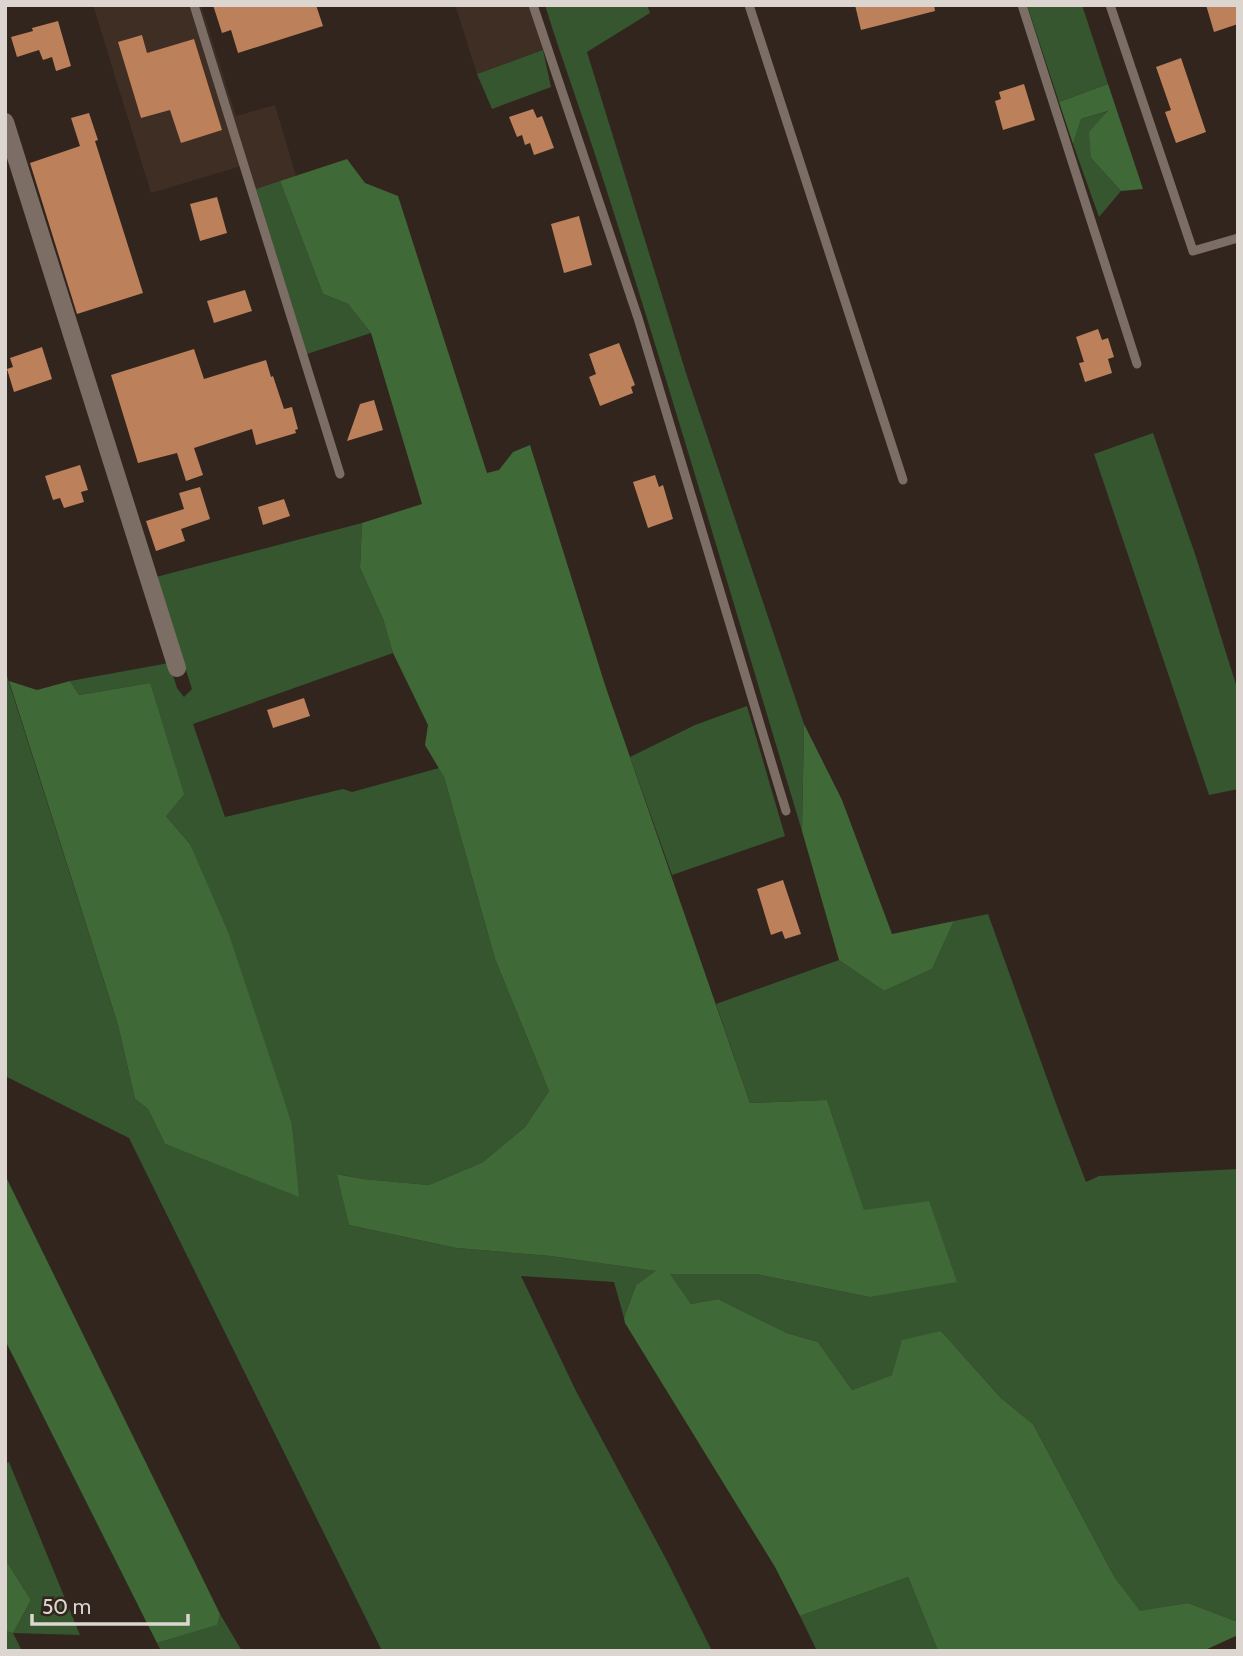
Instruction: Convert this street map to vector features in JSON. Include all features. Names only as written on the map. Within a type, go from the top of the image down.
[{"type":"street","points":[[5,122],[177,668]]},
{"type":"lane","points":[[194,5],[340,474]]},
{"type":"lane","points":[[533,5],[638,318],[786,811]]},
{"type":"lane","points":[[750,5],[903,480]]},
{"type":"lane","points":[[1022,5],[1137,364]]},
{"type":"lane","points":[[1110,5],[1193,251],[1238,238]]},
{"type":"shaded area","points":[[93,5],[201,5],[236,116],[275,105],[296,176],[256,189],[248,164],[151,193]]},
{"type":"shaded area","points":[[455,5],[529,5],[543,50],[477,74]]},
{"type":"green space","points":[[545,5],[647,5],[650,13],[587,52],[686,373],[804,724],[802,831],[654,339]]},
{"type":"green space","points":[[1027,5],[1082,5],[1108,84],[1059,102]]},
{"type":"green space","points":[[543,50],[551,87],[492,109],[477,74]]},
{"type":"green space","points":[[1108,84],[1143,189],[1121,191],[1091,158],[1089,132],[1108,111],[1081,119],[1073,144],[1059,102]]},
{"type":"green space","points":[[1109,111],[1091,158],[1121,191],[1099,217],[1073,144],[1081,119]]},
{"type":"green space","points":[[347,159],[365,183],[398,196],[487,473],[499,470],[513,452],[530,445],[605,685],[750,1103],[827,1100],[864,1210],[929,1201],[957,1282],[869,1297],[756,1274],[670,1274],[691,1304],[718,1299],[787,1333],[818,1342],[852,1390],[892,1375],[902,1340],[941,1331],[1001,1398],[1033,1424],[1115,1578],[1140,1611],[1188,1603],[1238,1622],[1238,1635],[1203,1651],[938,1651],[908,1577],[800,1616],[775,1567],[625,1323],[624,1318],[636,1285],[656,1271],[550,1256],[456,1248],[349,1225],[337,1174],[429,1185],[483,1162],[525,1127],[549,1091],[495,959],[444,777],[425,745],[428,725],[393,653],[383,619],[360,568],[362,523],[422,504],[371,333],[348,304],[323,294],[280,181]]},
{"type":"green space","points":[[280,181],[323,294],[348,304],[371,333],[307,354],[256,189]]},
{"type":"green space","points":[[1153,433],[1238,691],[1238,789],[1209,795],[1094,454]]},
{"type":"green space","points":[[362,523],[360,568],[383,619],[393,653],[193,724],[225,817],[343,789],[352,792],[439,768],[444,777],[495,959],[549,1091],[525,1127],[483,1162],[429,1185],[338,1174],[349,1225],[456,1248],[550,1256],[657,1271],[636,1285],[624,1318],[614,1282],[521,1276],[576,1391],[712,1651],[382,1651],[129,1138],[5,1076],[5,670],[118,1025],[135,1099],[148,1109],[165,1144],[298,1196],[292,1124],[190,844],[166,816],[150,683],[79,695],[70,681],[169,663],[177,688],[184,697],[192,689],[156,577]]},
{"type":"green space","points":[[9,681],[37,690],[70,681],[79,695],[150,683],[184,794],[166,816],[190,844],[228,932],[292,1124],[299,1197],[165,1144],[148,1109],[135,1099],[118,1025]]},
{"type":"green space","points":[[747,706],[785,836],[672,875],[630,757],[695,725]]},
{"type":"green space","points":[[804,724],[842,800],[892,934],[954,921],[932,969],[884,991],[839,960],[802,831]]},
{"type":"green space","points":[[988,914],[1086,1182],[1099,1176],[1238,1169],[1238,1622],[1188,1603],[1140,1612],[1115,1578],[1033,1424],[1001,1398],[941,1331],[892,1375],[852,1390],[818,1342],[787,1333],[718,1299],[691,1304],[669,1273],[756,1274],[869,1297],[864,1211],[827,1100],[750,1103],[716,1004],[839,960],[884,991],[932,969],[954,921]]},
{"type":"green space","points":[[5,1175],[220,1614],[217,1625],[157,1643],[5,1340]]},
{"type":"green space","points":[[9,1462],[80,1635],[13,1633],[31,1600],[5,1559],[5,1464]]},
{"type":"green space","points":[[5,1559],[31,1600],[13,1633],[5,1631]]},
{"type":"green space","points":[[908,1577],[938,1651],[817,1651],[800,1616]]},
{"type":"green space","points":[[220,1614],[242,1651],[161,1651],[157,1643],[216,1625]]},
{"type":"green space","points":[[5,1631],[13,1633],[22,1651],[5,1651]]},
{"type":"building","points":[[213,5],[316,5],[323,26],[238,53],[231,30],[222,33]]},
{"type":"building","points":[[855,5],[934,5],[935,11],[861,30]]},
{"type":"building","points":[[1206,5],[1235,5],[1238,24],[1214,32]]},
{"type":"building","points":[[58,21],[71,66],[56,71],[52,57],[43,60],[39,50],[17,57],[11,37]]},
{"type":"building","points":[[142,35],[147,53],[194,39],[222,130],[181,143],[170,110],[141,118],[118,42]]},
{"type":"building","points":[[1181,58],[1206,132],[1176,143],[1165,112],[1171,110],[1156,67]]},
{"type":"building","points":[[1024,84],[1035,120],[1003,130],[995,101],[1001,99],[999,92]]},
{"type":"building","points":[[533,109],[537,118],[542,116],[554,148],[534,155],[530,143],[525,145],[522,135],[517,137],[509,117]]},
{"type":"building","points":[[89,113],[98,140],[95,141],[143,293],[77,314],[30,163],[80,146],[71,118]]},
{"type":"building","points":[[217,197],[227,233],[200,241],[190,204]]},
{"type":"building","points":[[579,216],[592,265],[564,273],[551,224]]},
{"type":"building","points":[[245,290],[252,311],[214,323],[207,301]]},
{"type":"building","points":[[1098,329],[1102,340],[1108,338],[1114,357],[1108,359],[1112,373],[1085,382],[1079,363],[1084,362],[1076,337]]},
{"type":"building","points":[[619,343],[635,385],[631,387],[633,393],[600,406],[589,377],[596,374],[589,354]]},
{"type":"building","points":[[42,347],[52,379],[14,392],[7,369],[13,367],[10,358]]},
{"type":"building","points":[[194,349],[204,379],[266,360],[284,409],[292,407],[298,429],[295,430],[296,433],[256,445],[252,429],[194,448],[203,475],[186,481],[177,453],[138,463],[111,375]]},
{"type":"building","points":[[374,400],[383,430],[347,441],[360,404]]},
{"type":"building","points":[[80,465],[88,490],[81,492],[84,502],[64,508],[60,498],[53,500],[45,476]]},
{"type":"building","points":[[655,475],[659,487],[663,485],[673,519],[648,528],[633,482]]},
{"type":"building","points":[[200,487],[210,519],[181,529],[185,541],[156,551],[146,521],[184,509],[179,493]]},
{"type":"building","points":[[284,499],[290,516],[263,525],[258,507]]},
{"type":"building","points":[[304,698],[310,716],[273,728],[267,710]]},
{"type":"building","points":[[783,880],[801,934],[785,939],[782,931],[771,935],[757,889]]}]
